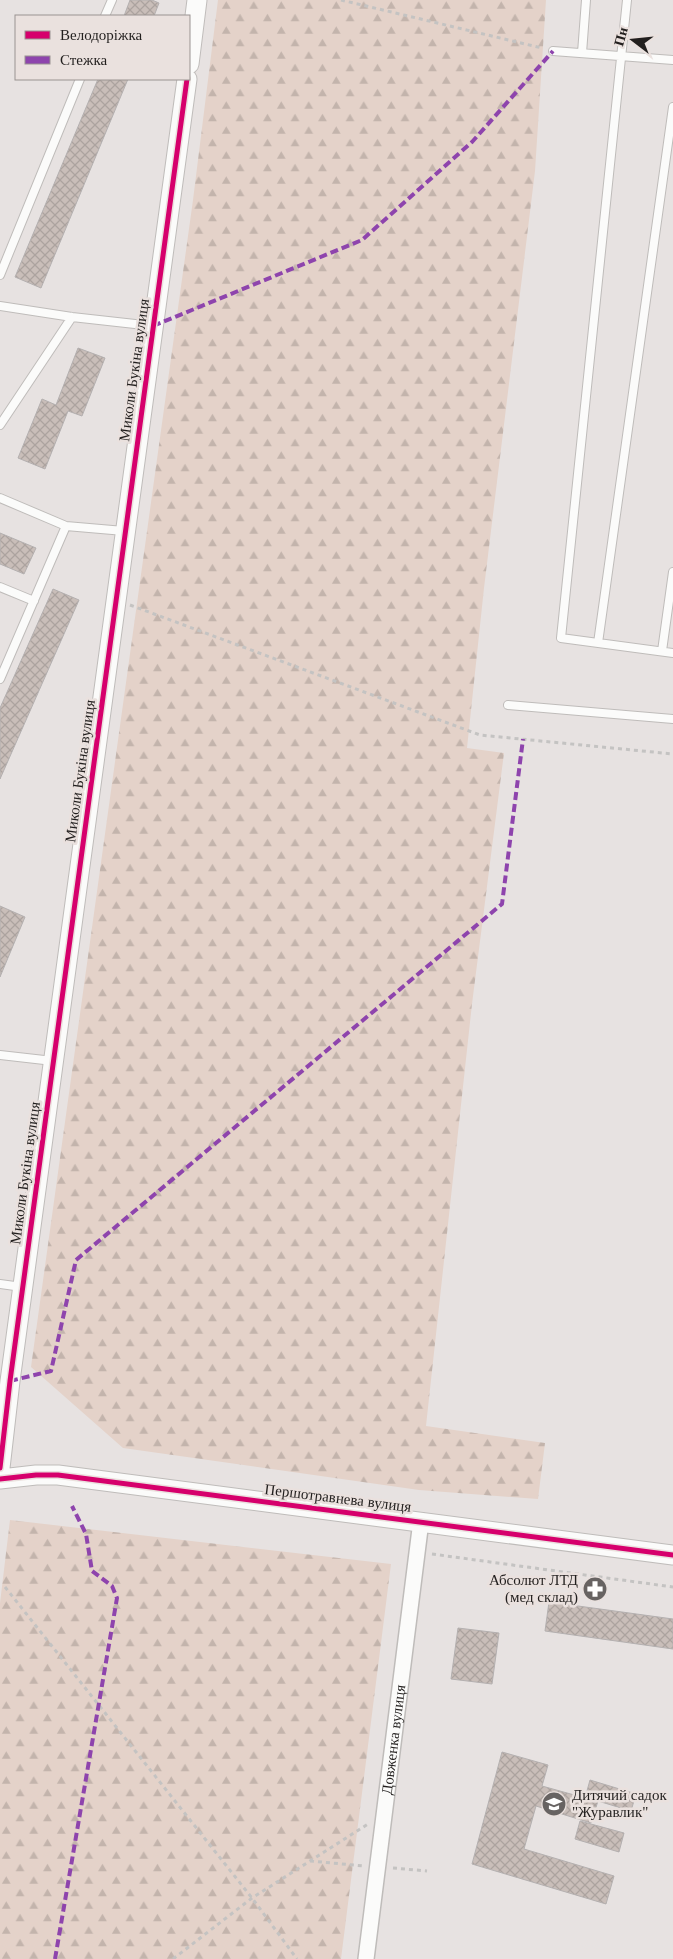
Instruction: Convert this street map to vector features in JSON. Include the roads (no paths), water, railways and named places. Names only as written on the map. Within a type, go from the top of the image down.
[{"type":"street","points":[[190,57],[198,0]]},
{"type":"street","name":"Миколи Букіна вулиця","points":[[0,1468],[22,1287],[187,80]]},
{"type":"street","name":"Першотравнева вулиця","points":[[0,1479],[58,1474],[673,1555]]},
{"type":"street","name":"Довженка вулиця","points":[[366,1959],[386,1813],[420,1521]]},
{"type":"lane","points":[[105,15],[112,0]]},
{"type":"lane","points":[[582,53],[586,0]]},
{"type":"lane","points":[[627,0],[561,638],[673,653]]},
{"type":"lane","points":[[553,51],[673,60]]},
{"type":"lane","points":[[0,275],[80,80]]},
{"type":"lane","points":[[598,643],[673,107]]},
{"type":"lane","points":[[0,306],[72,317],[153,326]]},
{"type":"lane","points":[[0,424],[72,317]]},
{"type":"lane","points":[[0,498],[66,526],[125,532]]},
{"type":"lane","points":[[0,679],[66,526]]},
{"type":"lane","points":[[662,652],[673,572]]},
{"type":"lane","points":[[0,587],[34,601]]},
{"type":"lane","points":[[508,705],[673,719]]},
{"type":"lane","points":[[0,1055],[53,1061]]},
{"type":"lane","points":[[0,1284],[22,1287]]},
{"type":"place","name":"Абсолют ЛТД (мед склад)","points":[[595,1589]]},
{"type":"place","name":"Дитячий садок \"Журавлик\"","points":[[554,1804]]}]
